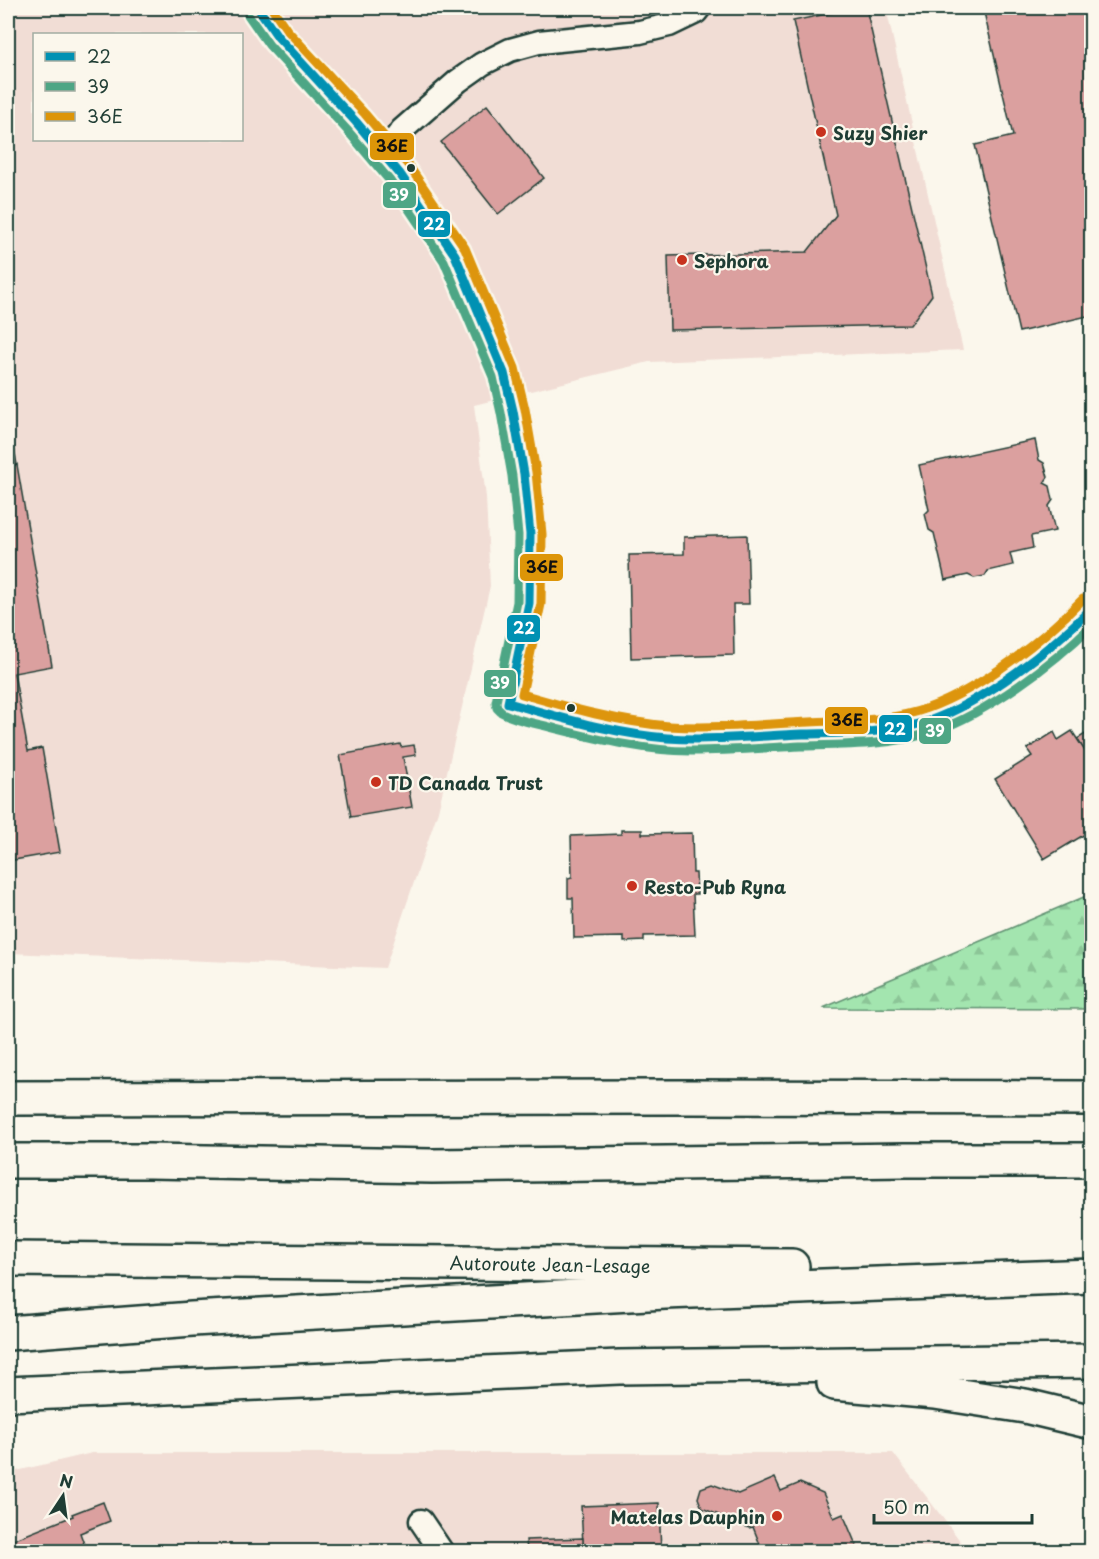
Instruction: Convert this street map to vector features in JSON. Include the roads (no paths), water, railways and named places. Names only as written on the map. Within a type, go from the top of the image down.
[{"type":"highway","points":[[8,1098],[1092,1098]]},
{"type":"highway","points":[[8,1161],[432,1166],[1092,1160]]},
{"type":"highway","name":"Autoroute Jean-Lesage","points":[[8,1259],[852,1267],[1092,1275]]},
{"type":"highway","points":[[8,1333],[192,1319],[642,1293],[1092,1275]]},
{"type":"highway","points":[[8,1394],[619,1367],[1092,1361]]},
{"type":"highway","points":[[619,1367],[935,1392],[1025,1406],[1092,1422]]},
{"type":"highway","points":[[8,1401],[84,1390]]},
{"type":"street","points":[[258,8],[278,37],[400,174],[455,255],[504,373],[524,474],[530,534],[529,603],[508,703],[600,727],[642,735],[689,739],[888,730],[921,723],[951,711],[978,696],[1036,658],[1061,638],[1092,607]]},
{"type":"street","points":[[383,155],[402,130],[458,81],[482,64],[510,50],[539,42],[640,32],[669,25],[696,12],[699,8]]},
{"type":"street","points":[[421,1521],[442,1551]]},
{"type":"place","name":"Suzy Shier","points":[[821,132]]},
{"type":"place","name":"Sephora","points":[[682,260]]},
{"type":"place","name":"TD Canada Trust","points":[[376,782]]},
{"type":"place","name":"Resto-Pub Ryna","points":[[632,886]]},
{"type":"place","name":"Matelas Dauphin","points":[[777,1516]]}]
